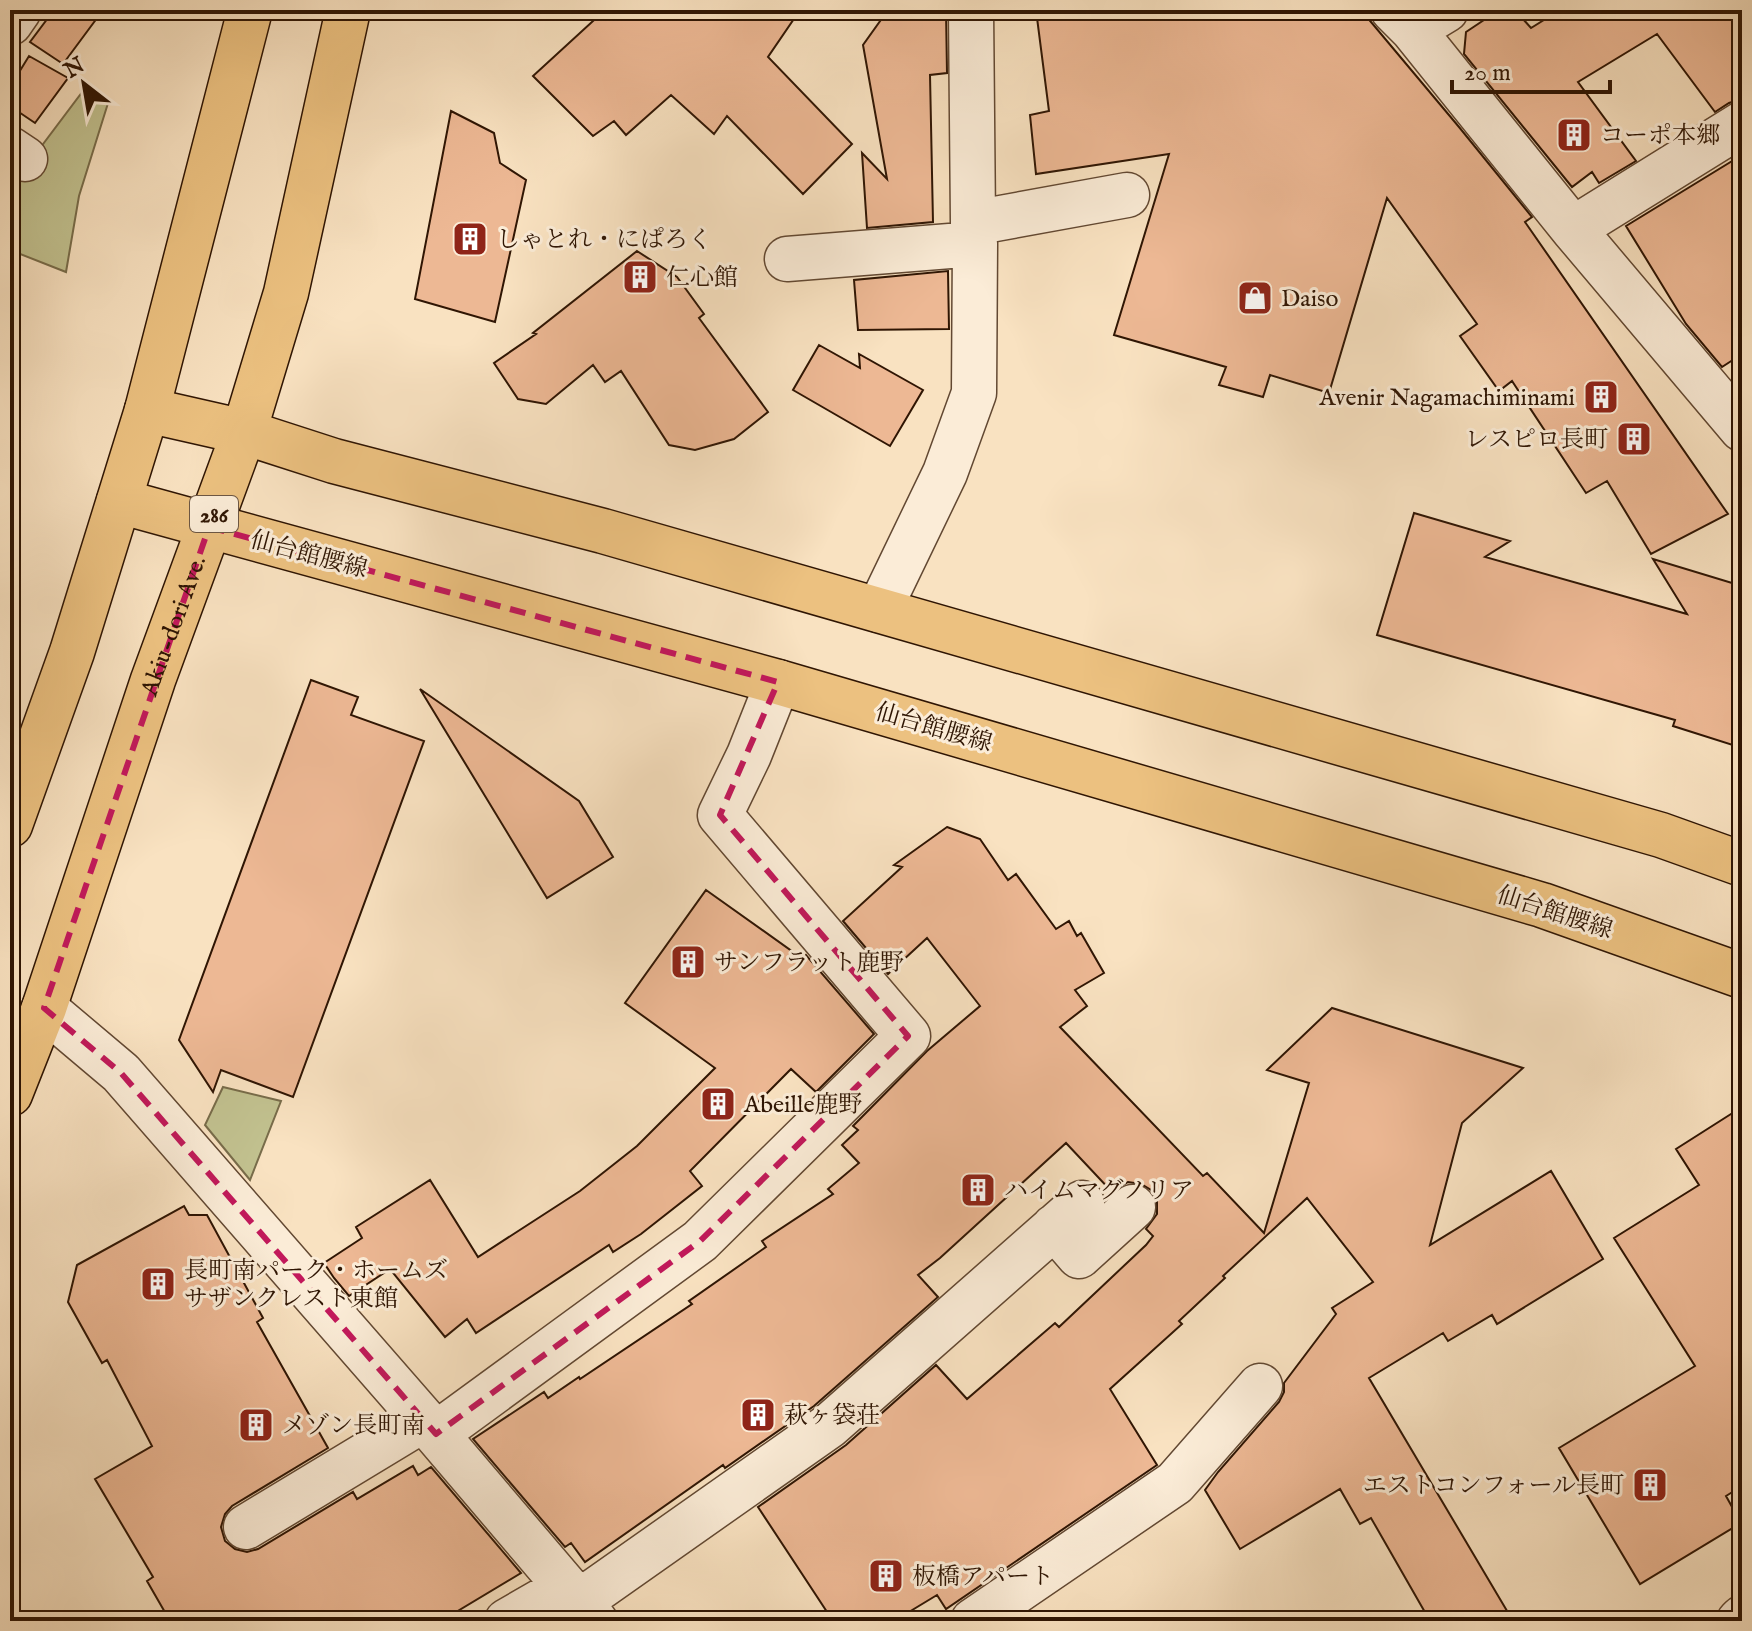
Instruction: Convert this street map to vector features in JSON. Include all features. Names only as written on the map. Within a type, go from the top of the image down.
[{"type":"main road","points":[[10,825],[72,652],[147,410],[250,10]]},
{"type":"main road","name":"Akiu-dori Ave.","points":[[10,1094],[44,1008],[153,680],[244,432],[286,293],[348,10]]},
{"type":"main road","points":[[147,410],[244,432],[334,461],[603,531],[1661,835],[1742,864]]},
{"type":"main road","name":"仙台館腰線","points":[[119,501],[778,682],[1542,905],[1742,976]]},
{"type":"street","points":[[10,23],[19,10]]},
{"type":"street","points":[[879,610],[945,473],[974,393],[971,10]]},
{"type":"street","points":[[1417,17],[1573,229],[1739,420]]},
{"type":"street","points":[[1573,229],[1742,124]]},
{"type":"street","points":[[787,259],[974,233],[1127,195]]},
{"type":"street","points":[[246,1527],[429,1427],[700,1241],[908,1036],[720,815],[749,755],[778,682]]},
{"type":"street","points":[[44,1008],[121,1073],[580,1603]]},
{"type":"street","points":[[507,1621],[580,1603],[829,1426],[1068,1215],[1079,1256],[1133,1207]]},
{"type":"street","points":[[973,1621],[1175,1483],[1260,1386]]},
{"type":"highlighted area","points":[[209,527],[778,682],[720,815],[908,1036],[700,1241],[436,1434],[121,1073],[44,1008]]},
{"type":"green space","points":[[83,91],[109,100],[79,196],[66,272],[10,250],[10,188]]},
{"type":"green space","points":[[223,1087],[281,1101],[250,1180],[205,1125]]},
{"type":"building","points":[[54,10],[103,10],[63,64],[30,42]]},
{"type":"building","points":[[605,10],[800,10],[768,57],[852,144],[803,194],[727,116],[714,134],[671,95],[626,135],[614,121],[593,136],[533,76]]},
{"type":"building","points":[[888,10],[946,10],[947,73],[930,75],[933,222],[867,228],[862,153],[887,179],[863,45]]},
{"type":"building","points":[[1036,10],[1361,10],[1532,217],[1525,222],[1728,514],[1651,554],[1607,481],[1586,493],[1512,381],[1499,391],[1460,336],[1477,324],[1387,198],[1329,393],[1270,375],[1263,397],[1219,385],[1226,367],[1114,335],[1169,154],[1036,174],[1030,115],[1049,111]]},
{"type":"building","points":[[1499,10],[1515,10],[1531,28],[1560,10],[1742,10],[1742,99],[1715,112],[1657,34],[1578,82],[1636,161],[1599,183],[1592,172],[1572,187],[1464,54],[1466,32]]},
{"type":"building","points":[[29,56],[68,78],[35,123],[10,106],[10,87]]},
{"type":"building","name":"しゃとれ・にぱろく","points":[[451,111],[494,133],[500,163],[526,180],[495,322],[415,299]]},
{"type":"building","points":[[1742,155],[1742,354],[1722,367],[1686,324],[1626,226]]},
{"type":"building","points":[[637,251],[677,277],[704,314],[699,318],[768,412],[734,439],[695,450],[669,445],[621,371],[605,382],[593,365],[546,404],[518,399],[494,363],[536,334],[533,333]]},
{"type":"building","points":[[948,271],[949,329],[858,330],[854,280]]},
{"type":"building","points":[[819,345],[860,368],[859,354],[923,390],[890,446],[793,390]]},
{"type":"building","points":[[1414,513],[1510,541],[1485,557],[1687,614],[1653,559],[1742,586],[1742,748],[1673,726],[1675,720],[1377,635]]},
{"type":"building","points":[[311,680],[358,697],[351,715],[424,741],[293,1097],[221,1070],[213,1092],[179,1040]]},
{"type":"building","points":[[420,689],[579,801],[613,857],[547,898]]},
{"type":"building","points":[[947,827],[980,839],[1008,880],[1016,874],[1056,929],[1069,921],[1077,936],[1081,933],[1104,973],[1075,990],[1087,1006],[1060,1027],[1203,1176],[1207,1173],[1264,1233],[1309,1083],[1267,1070],[1332,1008],[1523,1068],[1462,1123],[1430,1245],[1551,1171],[1603,1259],[1497,1324],[1492,1315],[1448,1341],[1443,1333],[1369,1378],[1513,1621],[1430,1621],[1371,1518],[1360,1524],[1340,1489],[1240,1549],[1205,1490],[1279,1402],[1284,1383],[1336,1314],[1332,1308],[1373,1282],[1307,1198],[1223,1276],[1225,1278],[1179,1321],[1182,1324],[1110,1389],[1157,1465],[946,1609],[937,1595],[894,1621],[833,1621],[758,1507],[846,1445],[936,1365],[967,1399],[1055,1323],[1059,1327],[1153,1236],[1146,1229],[1157,1214],[1157,1201],[1151,1190],[1128,1182],[1112,1192],[1066,1143],[918,1275],[938,1297],[814,1406],[725,1468],[723,1465],[585,1562],[571,1543],[565,1547],[473,1439],[544,1392],[548,1398],[580,1379],[692,1304],[689,1301],[766,1247],[762,1241],[833,1194],[828,1189],[859,1163],[842,1145],[858,1130],[853,1126],[927,1051],[980,1006],[927,938],[888,974],[843,921],[902,867],[894,865]]},
{"type":"building","points":[[706,890],[803,959],[806,955],[874,1034],[816,1092],[791,1069],[690,1171],[702,1186],[641,1234],[613,1252],[609,1245],[476,1333],[467,1319],[445,1337],[390,1269],[349,1296],[324,1263],[362,1238],[356,1227],[430,1180],[478,1257],[580,1191],[637,1146],[715,1068],[625,1003]]},
{"type":"building","points":[[1742,1107],[1742,1486],[1726,1496],[1741,1523],[1640,1584],[1559,1448],[1695,1366],[1614,1238],[1699,1185],[1676,1149]]},
{"type":"building","points":[[184,1206],[189,1215],[207,1215],[263,1318],[257,1322],[328,1448],[232,1506],[225,1514],[221,1527],[225,1541],[235,1549],[247,1552],[258,1549],[353,1492],[357,1499],[413,1466],[418,1475],[431,1467],[521,1573],[441,1621],[170,1621],[147,1581],[153,1577],[95,1479],[152,1446],[107,1360],[102,1363],[68,1302],[77,1265]]},
{"type":"place","name":"コーポ本郷","points":[[1574,135]]},
{"type":"place","name":"しゃとれ・にぱろく","points":[[470,239]]},
{"type":"place","name":"仁心館","points":[[640,277]]},
{"type":"place","name":"Daiso","points":[[1255,298]]},
{"type":"place","name":"Avenir Nagamachiminami","points":[[1601,397]]},
{"type":"place","name":"レスピロ長町","points":[[1634,439]]},
{"type":"place","name":"サンフラット鹿野","points":[[688,962]]},
{"type":"place","name":"Abeille鹿野","points":[[718,1104]]},
{"type":"place","name":"ハイムマグノリア","points":[[978,1190]]},
{"type":"place","name":"長町南パーク・ホームズ サザンクレスト東館","points":[[158,1284]]},
{"type":"place","name":"萩ヶ袋荘","points":[[758,1415]]},
{"type":"place","name":"メゾン長町南","points":[[256,1425]]},
{"type":"place","name":"エストコンフォール長町","points":[[1650,1485]]},
{"type":"place","name":"板橋アパート","points":[[886,1576]]}]
